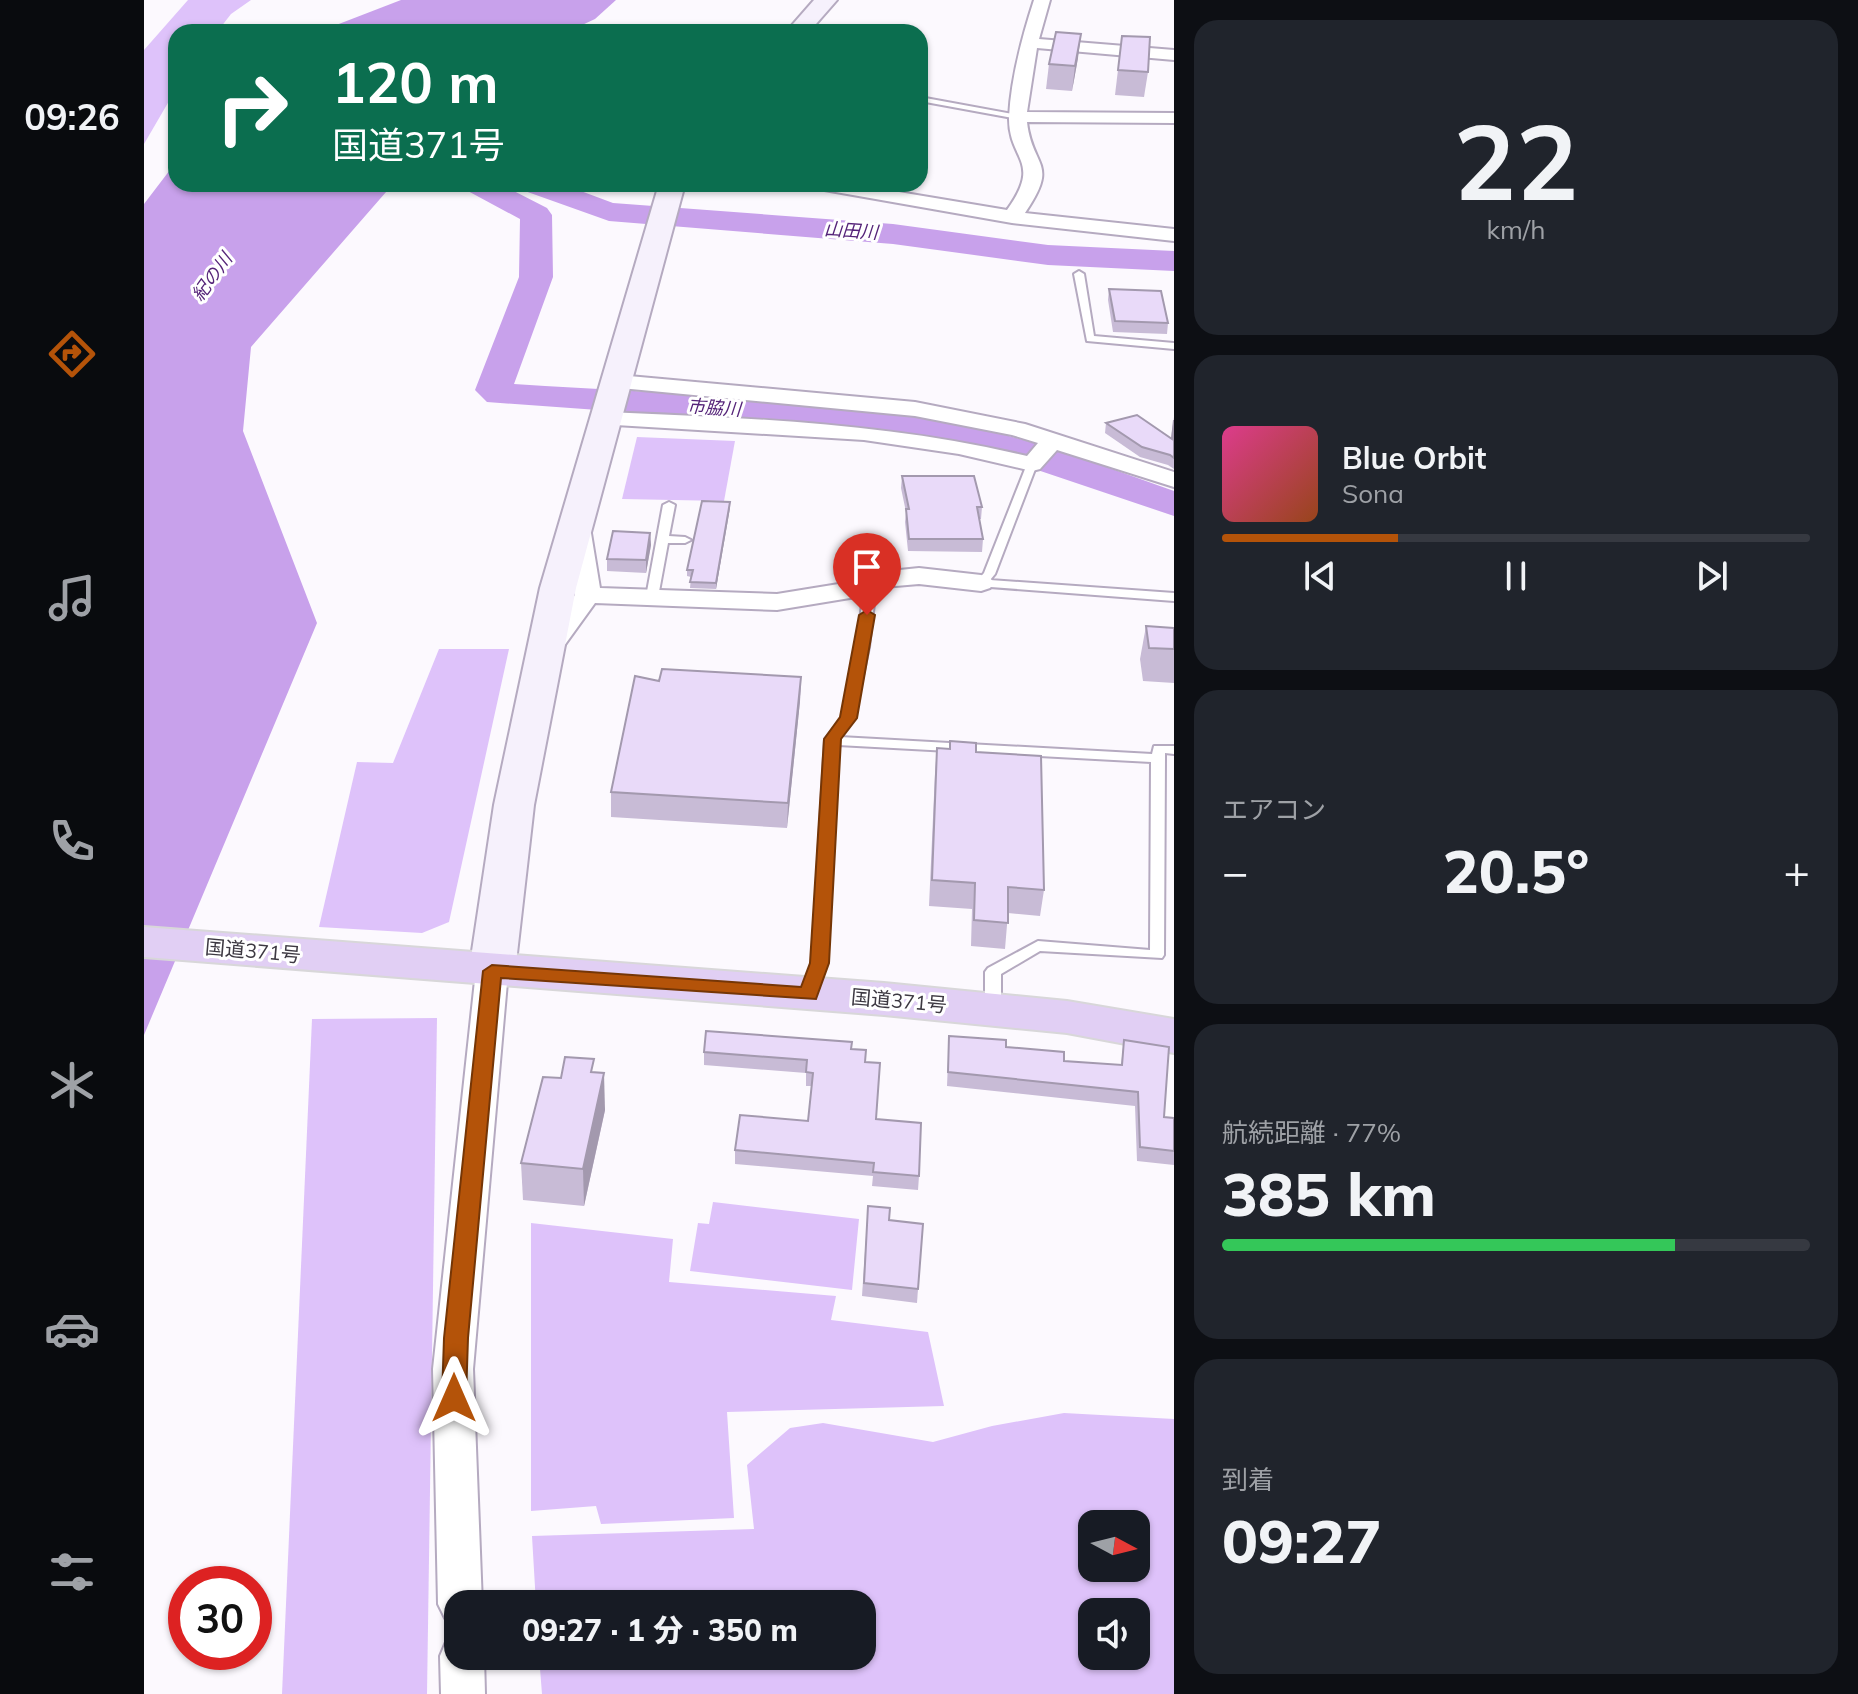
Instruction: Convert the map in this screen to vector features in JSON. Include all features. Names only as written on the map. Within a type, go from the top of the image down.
[{"type":"highway","name":"国道371号","points":[[144,942],[993,1010],[1067,1017],[1174,1036]]},
{"type":"street","points":[[804,24],[826,0]]},
{"type":"street","points":[[1012,217],[1032,187],[1033,162],[1018,135],[1018,117],[1032,31],[1042,0]]},
{"type":"street","points":[[1032,44],[1174,55]]},
{"type":"street","points":[[1018,117],[1174,118]]},
{"type":"street","points":[[460,1590],[453,1369],[478,970],[558,588],[652,265],[670,192]]},
{"type":"street","points":[[866,192],[1012,217],[1174,235]]},
{"type":"street","points":[[618,382],[915,409],[1017,429],[1174,480]]},
{"type":"street","points":[[607,419],[776,425],[855,432],[952,445],[1032,464],[1053,440]]},
{"type":"street","points":[[544,656],[588,595],[577,521]]},
{"type":"street","points":[[588,595],[777,602],[870,586],[880,580],[919,576],[981,583]]},
{"type":"street","points":[[462,1670],[463,1694]]},
{"type":"lane","points":[[928,100],[1018,117]]},
{"type":"lane","points":[[1079,274],[1090,339],[1174,346]]},
{"type":"lane","points":[[981,583],[989,574],[1032,464]]},
{"type":"lane","points":[[652,597],[669,505]]},
{"type":"lane","points":[[662,539],[685,540]]},
{"type":"lane","points":[[981,583],[1174,597]]},
{"type":"lane","points":[[809,994],[819,963],[832,741],[848,718],[863,647],[870,586]]},
{"type":"lane","points":[[832,741],[1158,758]]},
{"type":"lane","points":[[993,1010],[993,972],[1038,946],[1157,955],[1158,758],[1159,749],[1174,750]]},
{"type":"shaded area","points":[[188,0],[251,0],[231,14],[223,24],[168,24],[168,103],[144,144],[144,50]]},
{"type":"shaded area","points":[[637,437],[735,441],[724,501],[622,499]]},
{"type":"shaded area","points":[[439,649],[509,649],[449,922],[422,933],[319,927],[357,762],[393,763]]},
{"type":"shaded area","points":[[437,1018],[427,1694],[282,1694],[312,1019]]},
{"type":"shaded area","points":[[713,1202],[859,1219],[852,1290],[690,1271],[698,1223],[709,1224]]},
{"type":"shaded area","points":[[531,1223],[673,1239],[669,1282],[836,1296],[831,1320],[928,1332],[944,1406],[727,1412],[734,1518],[601,1524],[596,1506],[531,1511]]},
{"type":"shaded area","points":[[1064,1413],[1174,1419],[1174,1694],[542,1694],[540,1670],[876,1670],[876,1590],[535,1590],[532,1536],[754,1529],[747,1465],[790,1428],[823,1423],[933,1442],[992,1426]]},
{"type":"water","points":[[401,0],[616,0],[595,19],[584,24],[339,24]]},
{"type":"water","name":"紀の川","points":[[168,172],[168,192],[386,192],[251,347],[243,431],[317,623],[144,1035],[144,204]]},
{"type":"building","points":[[1056,32],[1081,34],[1075,66],[1049,64]]},
{"type":"building","points":[[1122,36],[1150,37],[1148,72],[1118,70]]},
{"type":"building","points":[[1109,289],[1161,291],[1168,323],[1115,321]]},
{"type":"building","points":[[1137,415],[1172,439],[1174,420],[1174,458],[1142,447],[1106,423]]},
{"type":"building","points":[[902,476],[974,476],[982,507],[977,507],[983,539],[909,539],[906,509],[909,509]]},
{"type":"building","points":[[702,501],[730,502],[716,583],[690,582],[693,570],[687,570]]},
{"type":"building","points":[[613,531],[650,533],[646,560],[607,559]]},
{"type":"building","points":[[1146,626],[1174,628],[1174,649],[1149,648]]},
{"type":"building","points":[[662,669],[801,677],[788,803],[611,792],[635,676],[659,681]]},
{"type":"building","points":[[950,741],[976,743],[976,752],[1041,756],[1044,890],[1008,887],[1008,923],[974,920],[975,883],[932,880],[937,748],[950,749]]},
{"type":"building","points":[[706,1031],[852,1042],[851,1049],[866,1050],[865,1062],[880,1063],[876,1119],[921,1123],[919,1176],[873,1172],[874,1163],[735,1150],[740,1115],[808,1121],[813,1073],[806,1072],[807,1060],[704,1052]]},
{"type":"building","points":[[949,1036],[1006,1040],[1006,1047],[1064,1052],[1064,1061],[1122,1065],[1124,1040],[1169,1047],[1164,1117],[1174,1118],[1174,1151],[1140,1147],[1138,1092],[948,1072]]},
{"type":"building","points":[[565,1057],[594,1059],[591,1072],[604,1073],[583,1169],[521,1163],[543,1077],[561,1078]]},
{"type":"building","points":[[868,1206],[890,1208],[889,1220],[923,1224],[918,1289],[864,1283]]},
{"type":"waterway","name":"市脇川","points":[[492,192],[536,215],[536,277],[493,390],[500,394],[820,415],[932,430],[1014,449],[1174,504]]},
{"type":"waterway","name":"山田川","points":[[555,192],[609,212],[893,234],[1048,255],[1174,261]]},
{"type":"route","points":[[454,1398],[453,1369],[492,971],[809,994],[819,963],[832,739],[848,718],[867,615]]}]
